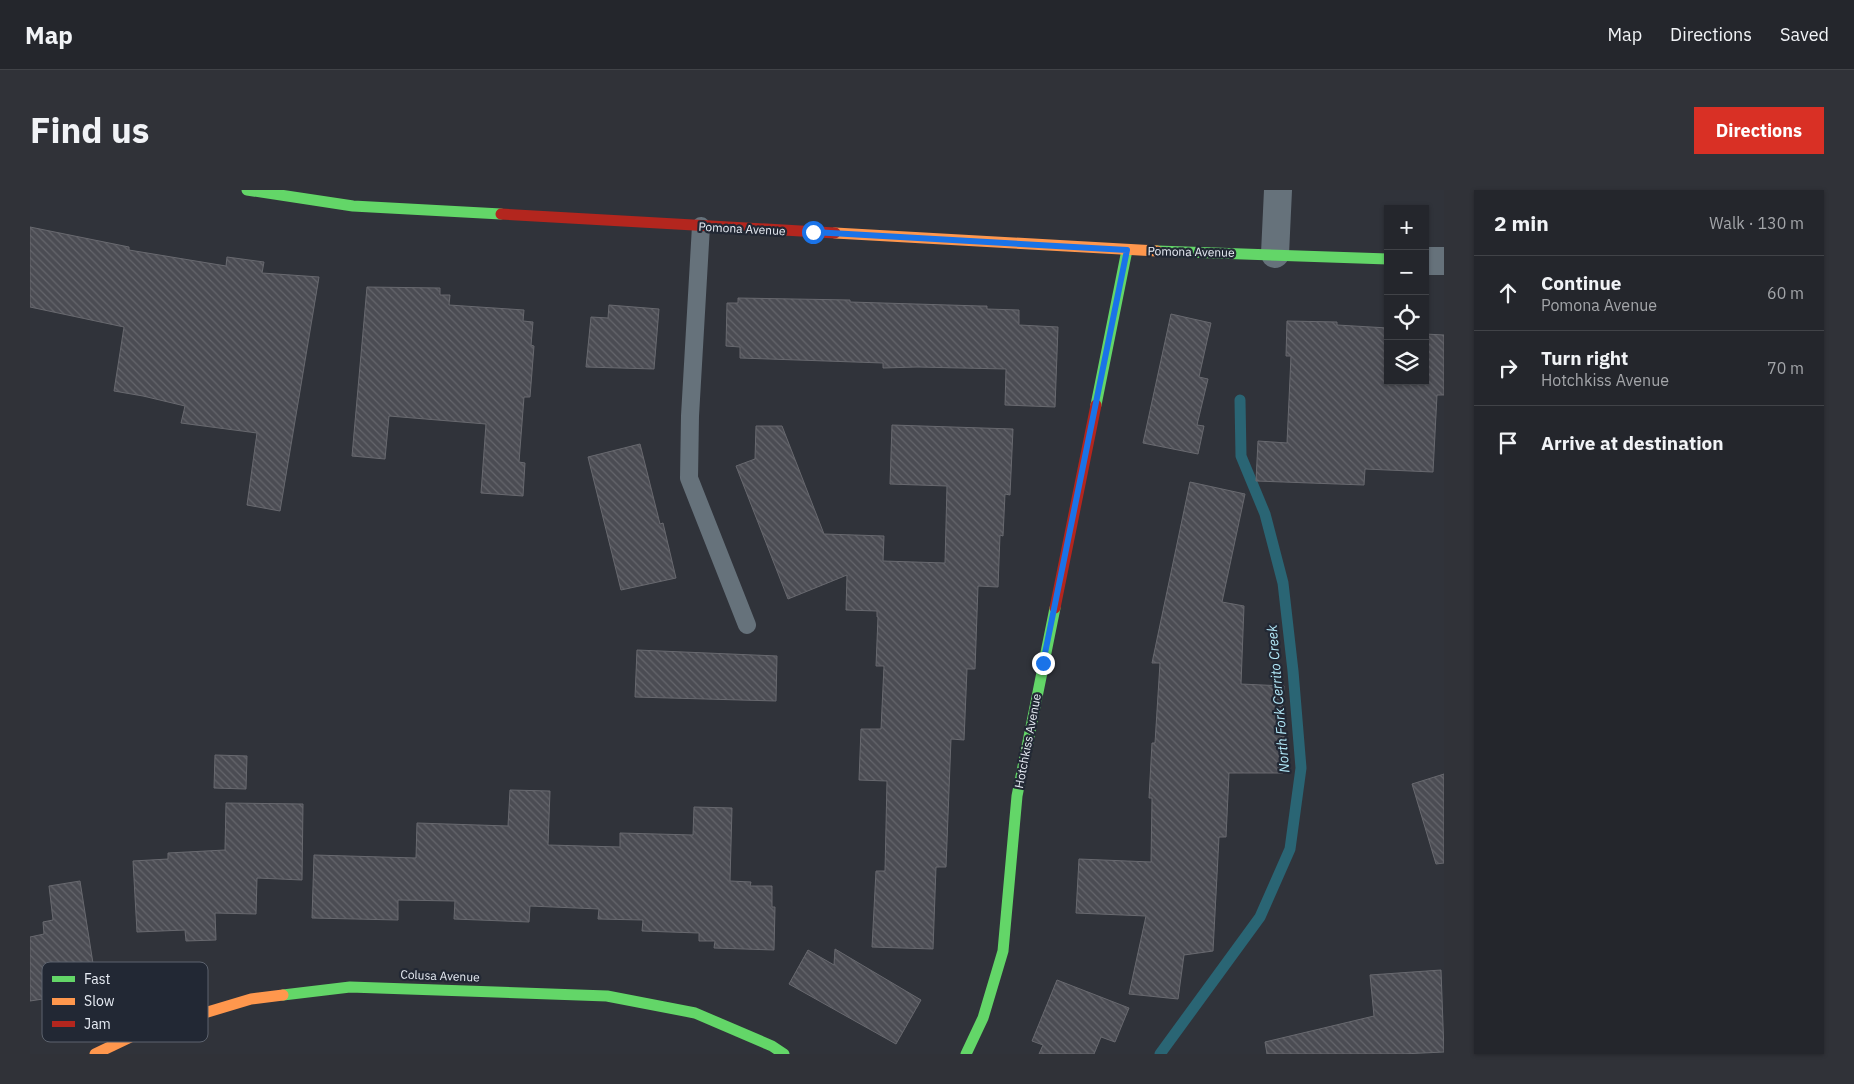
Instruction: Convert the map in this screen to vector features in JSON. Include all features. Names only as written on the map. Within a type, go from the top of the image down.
[{"type":"street","name":"Pomona Avenue","points":[[247,190],[353,206],[1127,250],[1384,259]]},
{"type":"street","points":[[1275,254],[1278,190]]},
{"type":"street","name":"Hotchkiss Avenue","points":[[966,1054],[983,1018],[1003,951],[1017,796],[1127,250]]},
{"type":"street","points":[[1429,261],[1444,262]]},
{"type":"street","name":"Colusa Avenue","points":[[208,1012],[251,999],[350,987],[607,996],[695,1012],[772,1046],[784,1054]]},
{"type":"street","name":"Colusa Avenue","points":[[95,1054],[120,1042]]},
{"type":"lane","points":[[701,226],[690,416],[689,478],[747,625]]},
{"type":"building","points":[[30,227],[129,247],[129,250],[226,266],[227,257],[264,262],[262,273],[319,277],[280,511],[247,505],[257,433],[181,423],[185,406],[114,391],[124,327],[30,307]]},
{"type":"building","points":[[367,287],[440,288],[440,295],[450,295],[449,305],[524,310],[523,321],[533,322],[531,345],[534,346],[530,397],[524,397],[519,462],[525,463],[523,496],[481,493],[486,424],[389,416],[385,459],[352,456]]},
{"type":"building","points":[[738,298],[850,300],[850,302],[987,306],[987,309],[1019,310],[1019,325],[1058,327],[1055,407],[1005,405],[1006,369],[883,368],[883,363],[740,358],[740,347],[726,346],[727,303],[738,303]]},
{"type":"building","points":[[609,305],[659,309],[654,369],[586,367],[591,317],[608,318]]},
{"type":"building","points":[[1171,314],[1211,323],[1199,377],[1208,379],[1197,425],[1204,426],[1198,454],[1143,443]]},
{"type":"building","points":[[1287,321],[1337,322],[1337,325],[1384,328],[1384,385],[1429,385],[1429,334],[1444,335],[1444,395],[1437,395],[1433,472],[1365,469],[1364,485],[1256,481],[1258,441],[1287,443],[1291,356],[1286,356]]},
{"type":"building","points":[[892,425],[1013,429],[1010,495],[1005,494],[1003,536],[1000,535],[998,587],[978,586],[975,669],[967,669],[964,740],[951,739],[946,867],[936,867],[933,949],[872,947],[876,871],[885,871],[887,781],[859,780],[861,729],[881,729],[884,666],[876,666],[877,611],[846,610],[847,575],[788,599],[736,466],[755,459],[756,426],[782,426],[824,534],[884,536],[883,561],[945,563],[947,486],[890,484]]},
{"type":"building","points":[[640,444],[660,524],[663,523],[676,578],[621,590],[588,457]]},
{"type":"building","points":[[1190,482],[1245,494],[1222,602],[1244,606],[1241,684],[1284,686],[1280,736],[1284,736],[1283,773],[1229,773],[1226,837],[1219,837],[1213,951],[1184,955],[1178,999],[1129,994],[1146,916],[1076,913],[1079,859],[1151,862],[1152,798],[1149,798],[1152,743],[1155,743],[1160,663],[1152,663]]},
{"type":"building","points":[[637,650],[777,656],[776,701],[635,697]]},
{"type":"building","points":[[215,755],[247,756],[246,789],[214,788]]},
{"type":"building","points":[[1444,774],[1444,863],[1436,864],[1412,784]]},
{"type":"building","points":[[510,790],[550,791],[548,845],[620,847],[620,833],[693,835],[694,807],[732,808],[730,881],[751,882],[750,886],[772,886],[772,907],[775,907],[774,950],[714,948],[715,941],[699,941],[699,933],[642,931],[643,920],[598,919],[599,909],[530,906],[529,922],[454,919],[455,901],[398,900],[398,920],[312,918],[314,855],[416,858],[417,823],[508,826]]},
{"type":"building","points":[[226,803],[303,804],[302,880],[257,878],[256,914],[215,913],[216,940],[186,941],[185,930],[137,932],[133,861],[168,859],[168,853],[225,850]]},
{"type":"building","points":[[80,881],[93,962],[42,962],[42,999],[30,1001],[30,937],[44,934],[43,922],[53,920],[49,886]]},
{"type":"building","points":[[835,949],[921,1000],[896,1044],[789,984],[808,950],[834,965]]},
{"type":"building","points":[[1441,970],[1444,1052],[1402,1054],[1267,1054],[1265,1042],[1374,1016],[1370,975]]},
{"type":"building","points":[[1057,980],[1129,1008],[1115,1042],[1101,1037],[1094,1054],[1039,1054],[1043,1045],[1032,1041]]},
{"type":"waterway","name":"North Fork Cerrito Creek","points":[[1160,1054],[1260,917],[1290,849],[1301,768],[1283,583],[1265,514],[1241,456],[1240,400]]},
{"type":"traffic: fast","points":[[247,190],[353,206],[501,214]]},
{"type":"traffic: fast","points":[[1096,405],[1127,250]]},
{"type":"traffic: fast","points":[[1157,251],[1384,259]]},
{"type":"traffic: fast","points":[[966,1054],[983,1018],[1003,951],[1017,796],[1055,608]]},
{"type":"traffic: fast","points":[[283,995],[350,987],[607,996],[695,1013],[772,1046],[784,1054]]},
{"type":"traffic: slow","points":[[835,233],[1157,251]]},
{"type":"traffic: slow","points":[[208,1012],[251,999],[283,995]]},
{"type":"traffic: slow","points":[[95,1054],[120,1042]]},
{"type":"traffic: jam","points":[[501,214],[835,233]]},
{"type":"traffic: jam","points":[[1055,608],[1096,405]]},
{"type":"route","points":[[813,232],[1127,250],[1043,663]]}]
